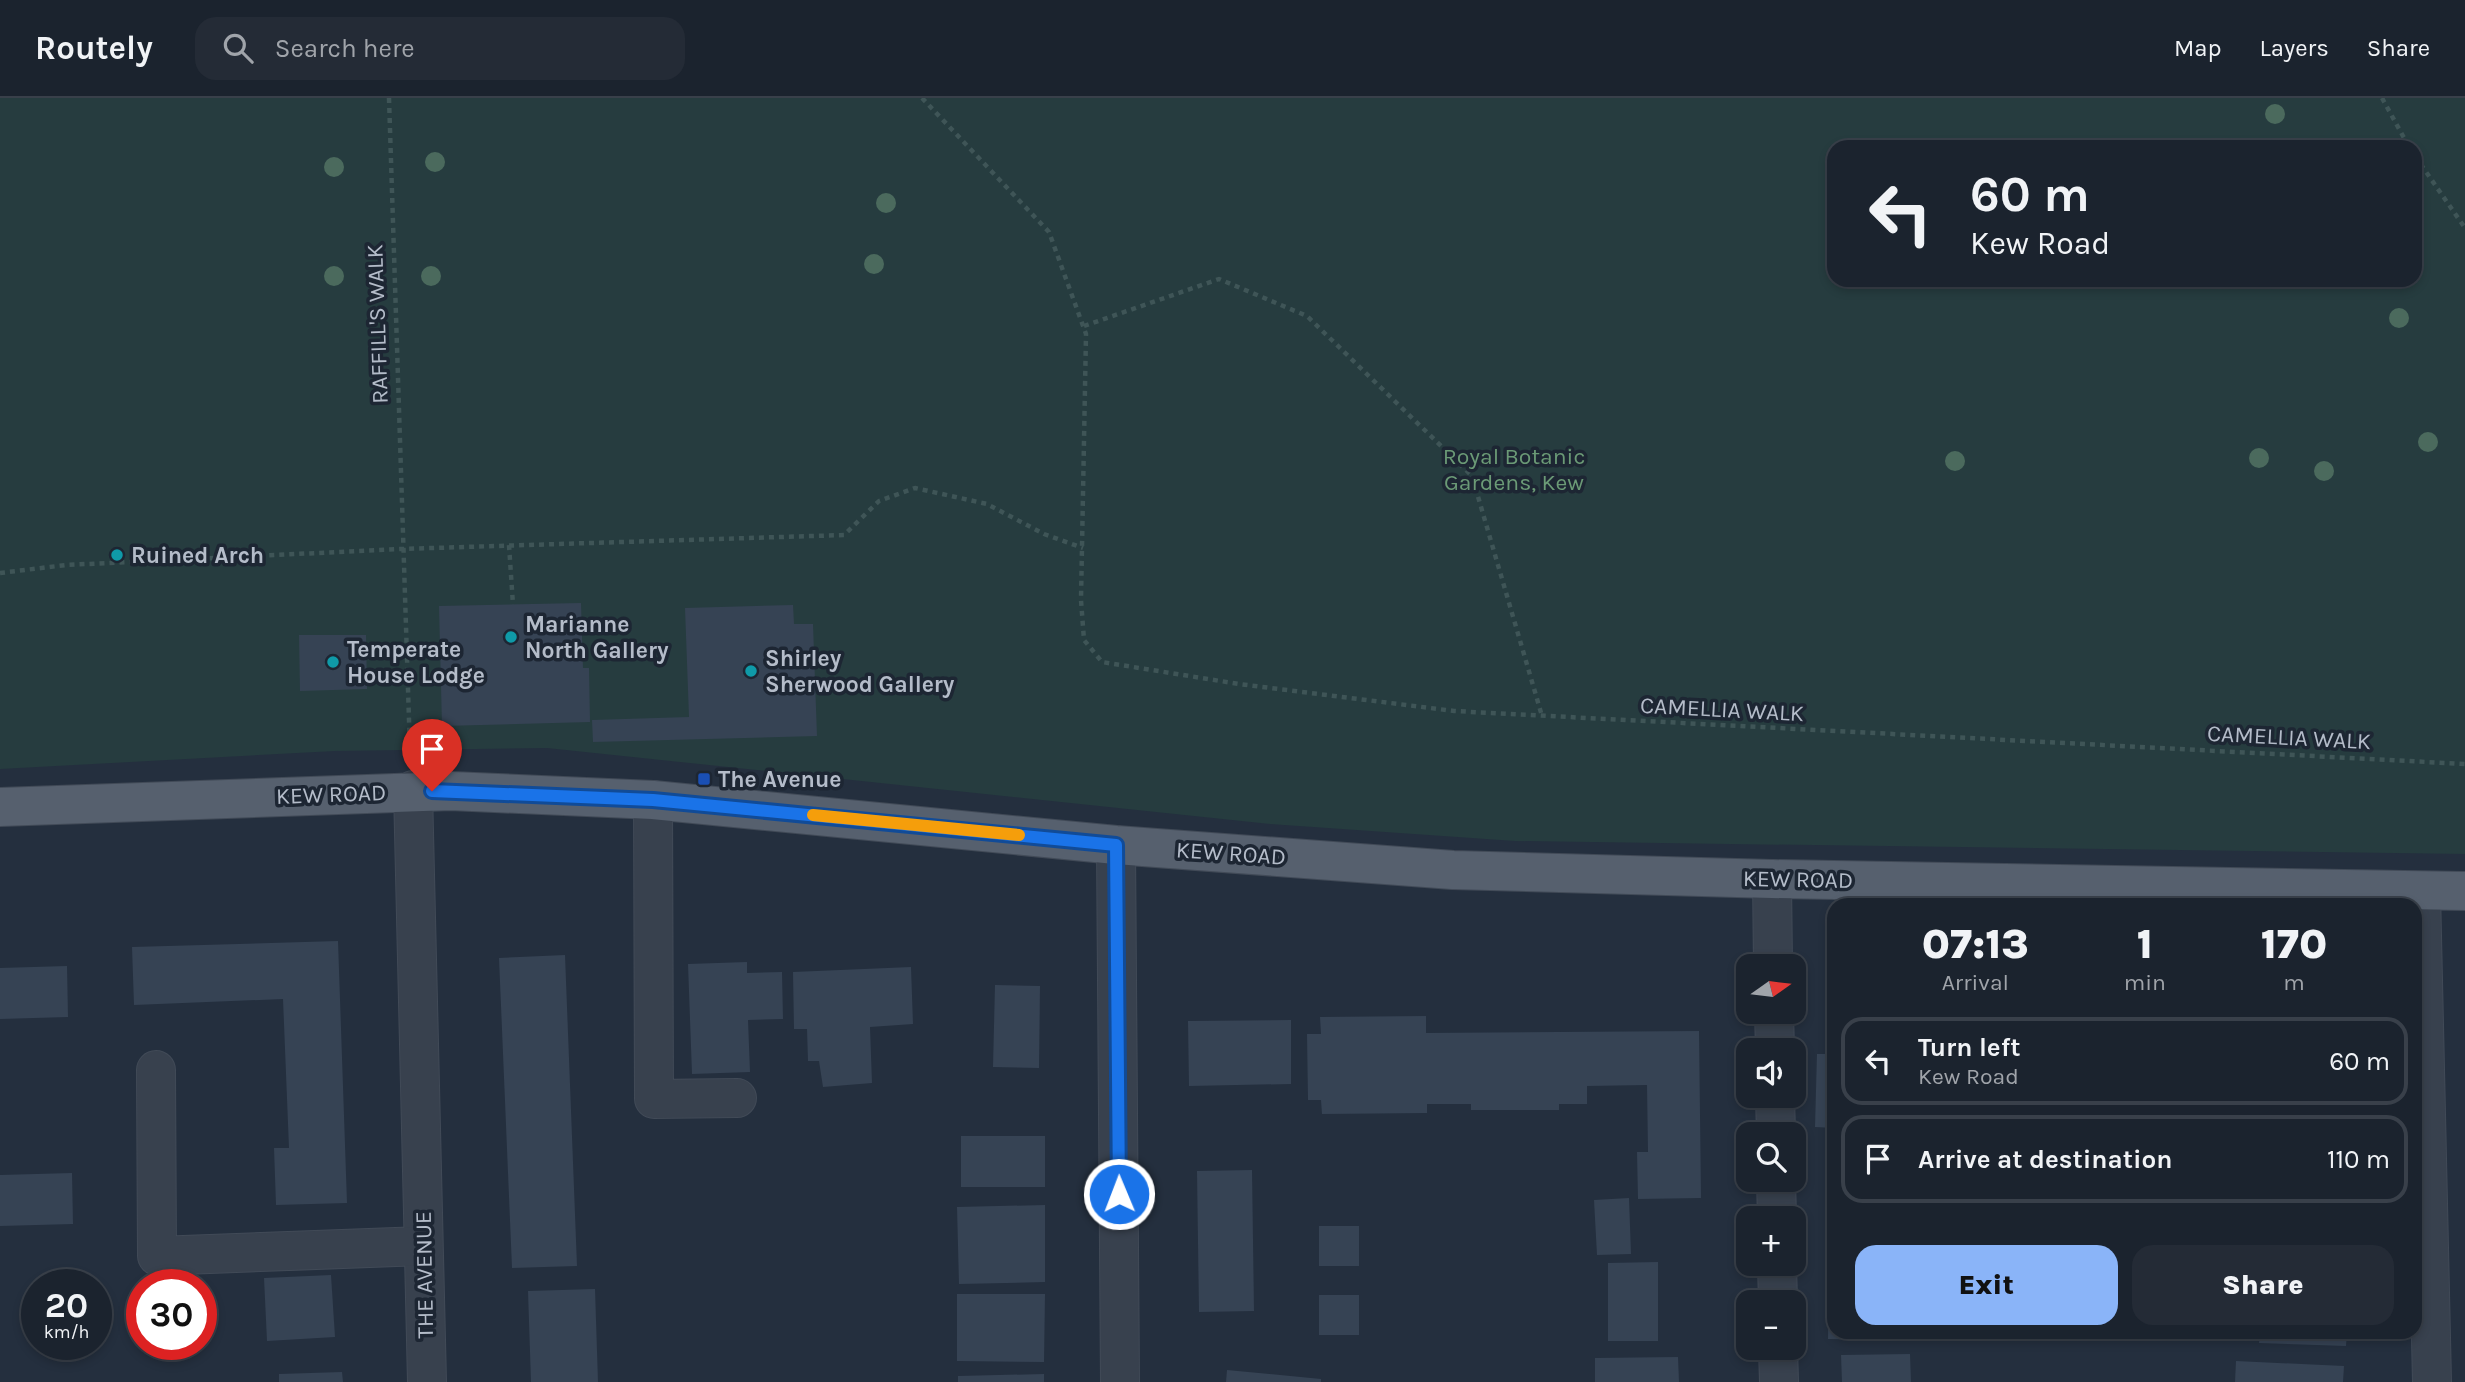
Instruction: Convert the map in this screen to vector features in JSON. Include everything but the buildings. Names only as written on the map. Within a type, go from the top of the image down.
[{"type":"main road","name":"KEW ROAD","points":[[0,807],[413,790],[653,800],[1116,845],[1453,870],[1772,879],[2083,895],[2465,891]]},
{"type":"street","name":"THE AVENUE","points":[[413,790],[427,1382]]},
{"type":"street","points":[[653,800],[654,1099],[737,1098]]},
{"type":"street","points":[[1116,845],[1120,1382]]},
{"type":"street","points":[[1772,879],[1773,954]]},
{"type":"street","points":[[2421,891],[2421,898]]},
{"type":"street","points":[[2422,936],[2432,1382]]},
{"type":"street","points":[[156,1070],[158,1256],[423,1246]]},
{"type":"street","points":[[1779,1360],[1779,1382]]},
{"type":"path","name":"RAFFILL'S WALK","points":[[388,98],[401,549],[413,790]]},
{"type":"path","name":"CAMELLIA WALK","points":[[922,98],[1049,232],[1087,334],[1081,600],[1084,640],[1102,662],[1239,684],[1440,710],[2465,764]]},
{"type":"path","points":[[2382,98],[2405,140]]},
{"type":"path","points":[[2422,166],[2465,228]]},
{"type":"path","points":[[1084,326],[1219,279],[1307,316],[1472,476],[1542,716]]},
{"type":"path","points":[[0,573],[66,565],[401,549],[844,535],[880,501],[915,488],[987,504],[1044,534],[1083,548]]},
{"type":"path","points":[[509,545],[513,605]]},
{"type":"green space","name":"Royal Botanic Gardens, Kew","points":[[0,98],[2465,98],[2465,854],[1515,841],[1270,824],[547,748],[335,751],[0,769]]},
{"type":"slow traffic","points":[[813,815],[1019,835]]},
{"type":"place","name":"Ruined Arch","points":[[117,555]]},
{"type":"place","name":"Marianne North Gallery","points":[[511,637]]},
{"type":"place","name":"Temperate House Lodge","points":[[333,662]]},
{"type":"place","name":"Shirley Sherwood Gallery","points":[[751,671]]},
{"type":"place","name":"The Avenue","points":[[704,779]]},
{"type":"route","points":[[432,791],[653,800],[1116,845],[1119,1194]]}]
